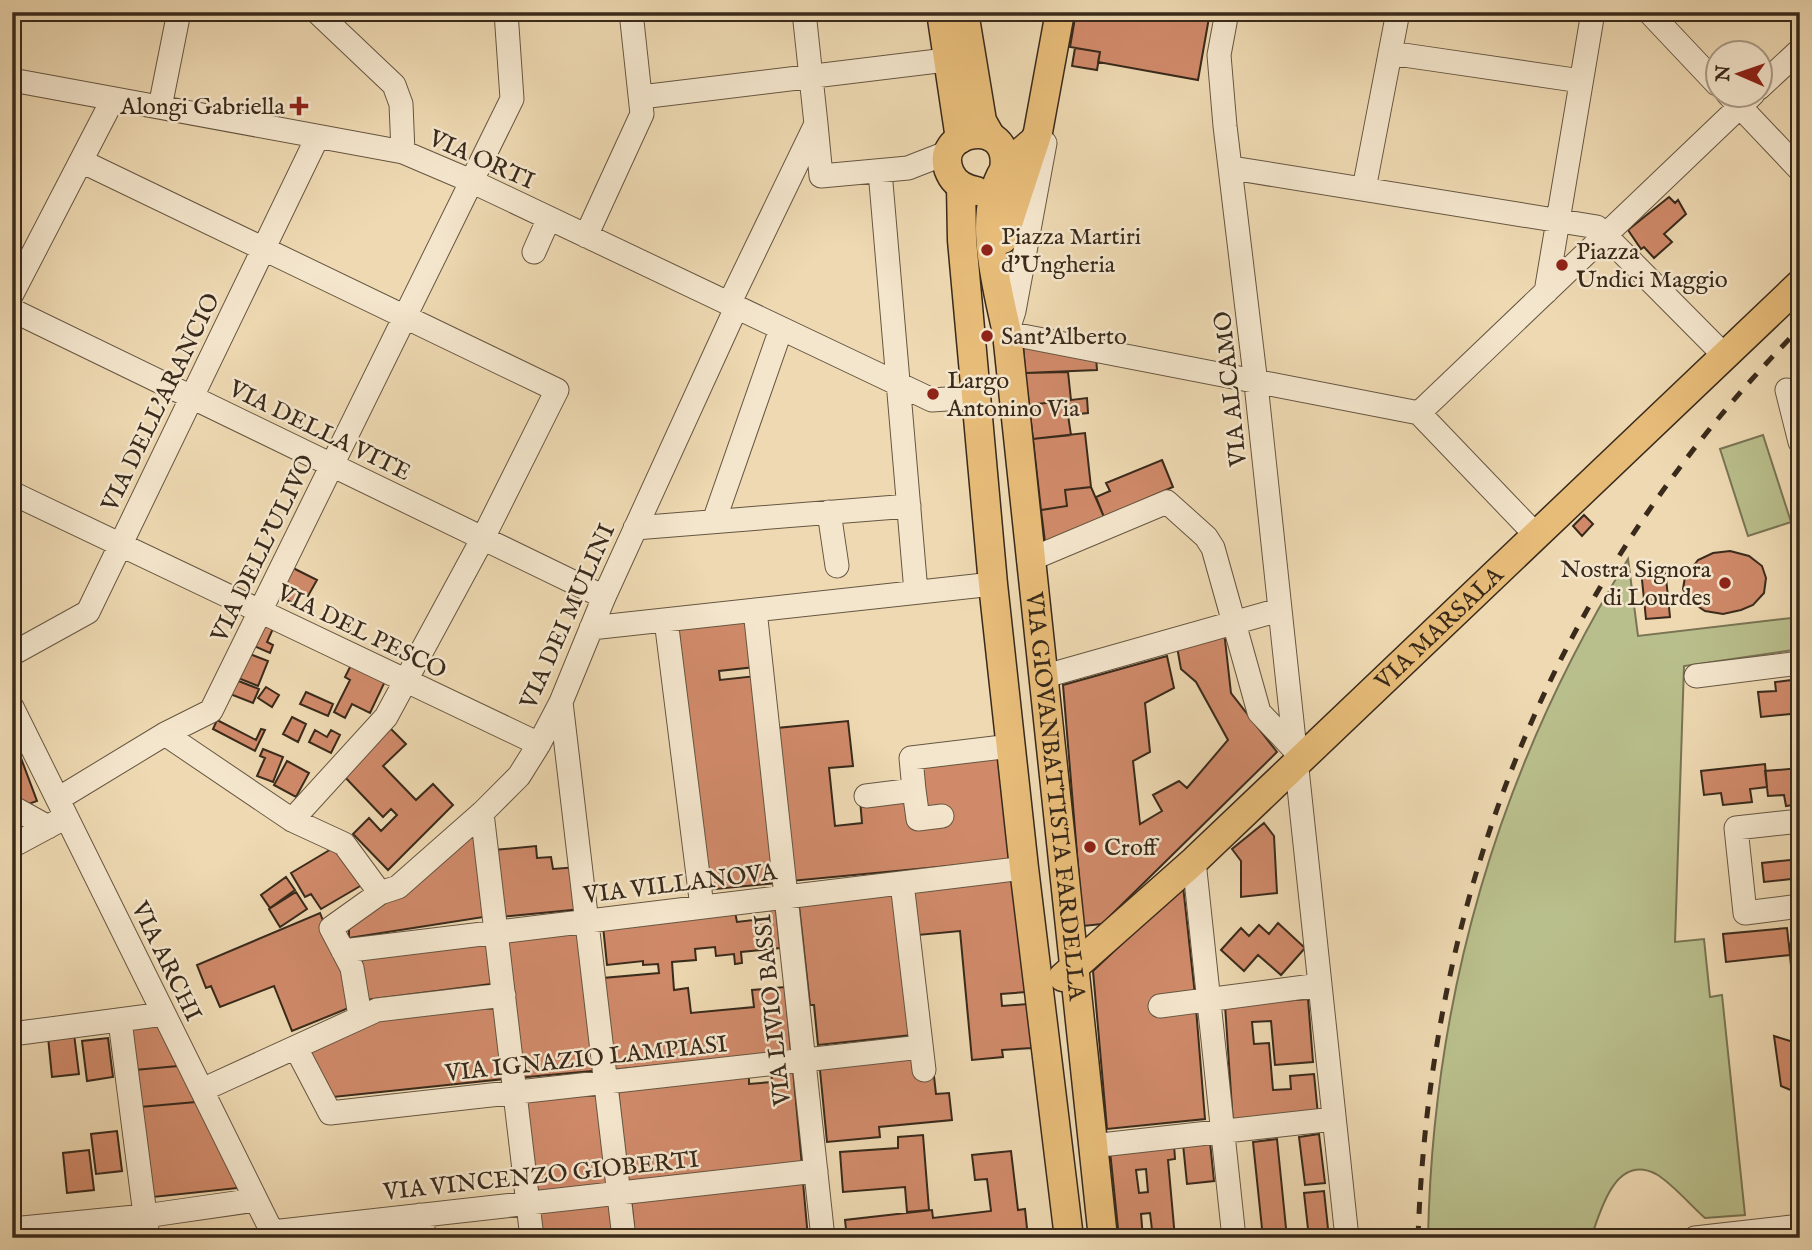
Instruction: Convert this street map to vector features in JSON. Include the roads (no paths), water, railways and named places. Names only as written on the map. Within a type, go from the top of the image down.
[{"type":"main road","points":[[941,12],[948,168],[961,186],[982,190],[1002,174],[1039,127]]},
{"type":"main road","points":[[944,53],[964,12]]},
{"type":"main road","points":[[996,277],[1012,207],[1027,171],[1039,127],[1060,12]]},
{"type":"main road","points":[[944,53],[1004,154],[1002,174]]},
{"type":"main road","points":[[946,150],[975,133],[993,139],[1022,143],[1039,127]]},
{"type":"main road","name":"VIA GIOVANBATTISTA FARDELLA","points":[[1002,174],[992,214],[996,277],[1007,343],[1102,1238]]},
{"type":"main road","name":"VIA GIOVANBATTISTA FARDELLA","points":[[961,186],[973,364],[993,584],[1069,1238]]},
{"type":"main road","name":"VIA MARSALA","points":[[1040,995],[1073,970],[1194,861],[1295,755],[1536,536],[1800,284]]},
{"type":"street","points":[[160,107],[179,12]]},
{"type":"street","points":[[317,12],[394,85],[401,104],[402,152]]},
{"type":"street","name":"VIA DELL'ULIVO","points":[[165,734],[211,711],[512,99],[506,12]]},
{"type":"street","points":[[586,236],[642,114],[631,12]]},
{"type":"street","points":[[804,12],[821,176],[908,168],[946,150]]},
{"type":"street","name":"VIA ALCAMO","points":[[1227,12],[1219,55],[1347,1238]]},
{"type":"street","points":[[1364,189],[1398,12]]},
{"type":"street","points":[[1540,297],[1593,12]]},
{"type":"street","points":[[1659,16],[1703,68]]},
{"type":"street","points":[[1773,75],[1800,50]]},
{"type":"street","points":[[1390,52],[1581,80]]},
{"type":"street","points":[[640,97],[811,76],[944,53]]},
{"type":"street","name":"VIA ORTI","points":[[12,80],[402,152],[471,181],[932,400],[976,397]]},
{"type":"street","points":[[12,294],[113,99]]},
{"type":"street","points":[[1419,413],[1540,297],[1611,234],[1731,108]]},
{"type":"street","points":[[1748,108],[1800,170]]},
{"type":"street","name":"VIA DEI MULINI","points":[[343,951],[331,928],[380,893],[398,887],[482,813],[519,775],[541,739],[561,702],[604,597],[732,306],[816,124]]},
{"type":"street","points":[[1039,127],[1046,140],[1007,343],[1419,413],[1536,536]]},
{"type":"street","name":"VIA DELL'ARANCIO","points":[[12,654],[88,612],[317,138]]},
{"type":"street","points":[[81,161],[557,390],[483,538],[386,716],[292,820]]},
{"type":"street","points":[[1232,168],[1554,215],[1597,227],[1611,234],[1725,356]]},
{"type":"street","points":[[880,171],[916,592]]},
{"type":"street","points":[[534,252],[549,218]]},
{"type":"street","name":"VIA DELLA VITE","points":[[12,310],[604,597]]},
{"type":"street","points":[[714,521],[781,329]]},
{"type":"street","points":[[1787,390],[1800,442]]},
{"type":"street","name":"VIA DEL PESCO","points":[[12,493],[404,680],[541,739],[566,744]]},
{"type":"street","points":[[1029,560],[1167,502],[1206,537],[1213,548],[1259,712],[1295,755]]},
{"type":"street","points":[[635,528],[909,506]]},
{"type":"street","points":[[829,512],[837,566]]},
{"type":"street","points":[[591,628],[993,584]]},
{"type":"street","name":"VIA LIVIO BASSI","points":[[755,610],[823,1238]]},
{"type":"street","points":[[1042,677],[1279,610]]},
{"type":"street","points":[[666,620],[702,907]]},
{"type":"street","points":[[1696,676],[1800,663]]},
{"type":"street","points":[[561,702],[624,1238]]},
{"type":"street","name":"VIA ARCHI","points":[[12,707],[57,814],[164,1014],[274,1235]]},
{"type":"street","points":[[12,846],[165,734],[292,820],[344,844],[380,893]]},
{"type":"street","points":[[942,816],[918,819],[911,758],[1011,746]]},
{"type":"street","points":[[866,796],[914,790]]},
{"type":"street","points":[[12,807],[57,814]]},
{"type":"street","points":[[482,813],[531,1238]]},
{"type":"street","points":[[1800,821],[1736,828],[1745,913],[1800,906]]},
{"type":"street","points":[[1194,861],[1234,1238]]},
{"type":"street","name":"VIA VILLANOVA","points":[[343,951],[1024,868]]},
{"type":"street","points":[[902,883],[924,1070]]},
{"type":"street","points":[[343,951],[352,968],[360,1016]]},
{"type":"street","points":[[1160,1006],[1320,985]]},
{"type":"street","points":[[202,1090],[377,1010],[504,995]]},
{"type":"street","points":[[12,1034],[164,1014]]},
{"type":"street","points":[[120,1021],[147,1227]]},
{"type":"street","name":"VIA IGNAZIO LAMPIASI","points":[[296,1048],[330,1113],[921,1047]]},
{"type":"street","points":[[1093,1146],[1334,1119]]},
{"type":"street","name":"VIA VINCENZO GIOBERTI","points":[[274,1235],[423,1227],[528,1203],[816,1171]]},
{"type":"street","points":[[12,1229],[147,1227],[256,1200]]},
{"type":"street","points":[[1695,1238],[1800,1226]]},
{"type":"railway","points":[[1418,1238],[1428,1109],[1448,984],[1479,863],[1521,746],[1574,634],[1638,526],[1713,424],[1800,328]]},
{"type":"place","name":"Alongi Gabriella","points":[[299,106]]},
{"type":"place","name":"Piazza Martiri d'Ungheria","points":[[987,250]]},
{"type":"place","name":"Piazza Undici Maggio","points":[[1562,265]]},
{"type":"place","name":"Sant'Alberto","points":[[987,336]]},
{"type":"place","name":"Largo Antonino Via","points":[[933,394]]},
{"type":"place","name":"Nostra Signora di Lourdes","points":[[1725,583]]},
{"type":"place","name":"Croff","points":[[1090,847]]}]
